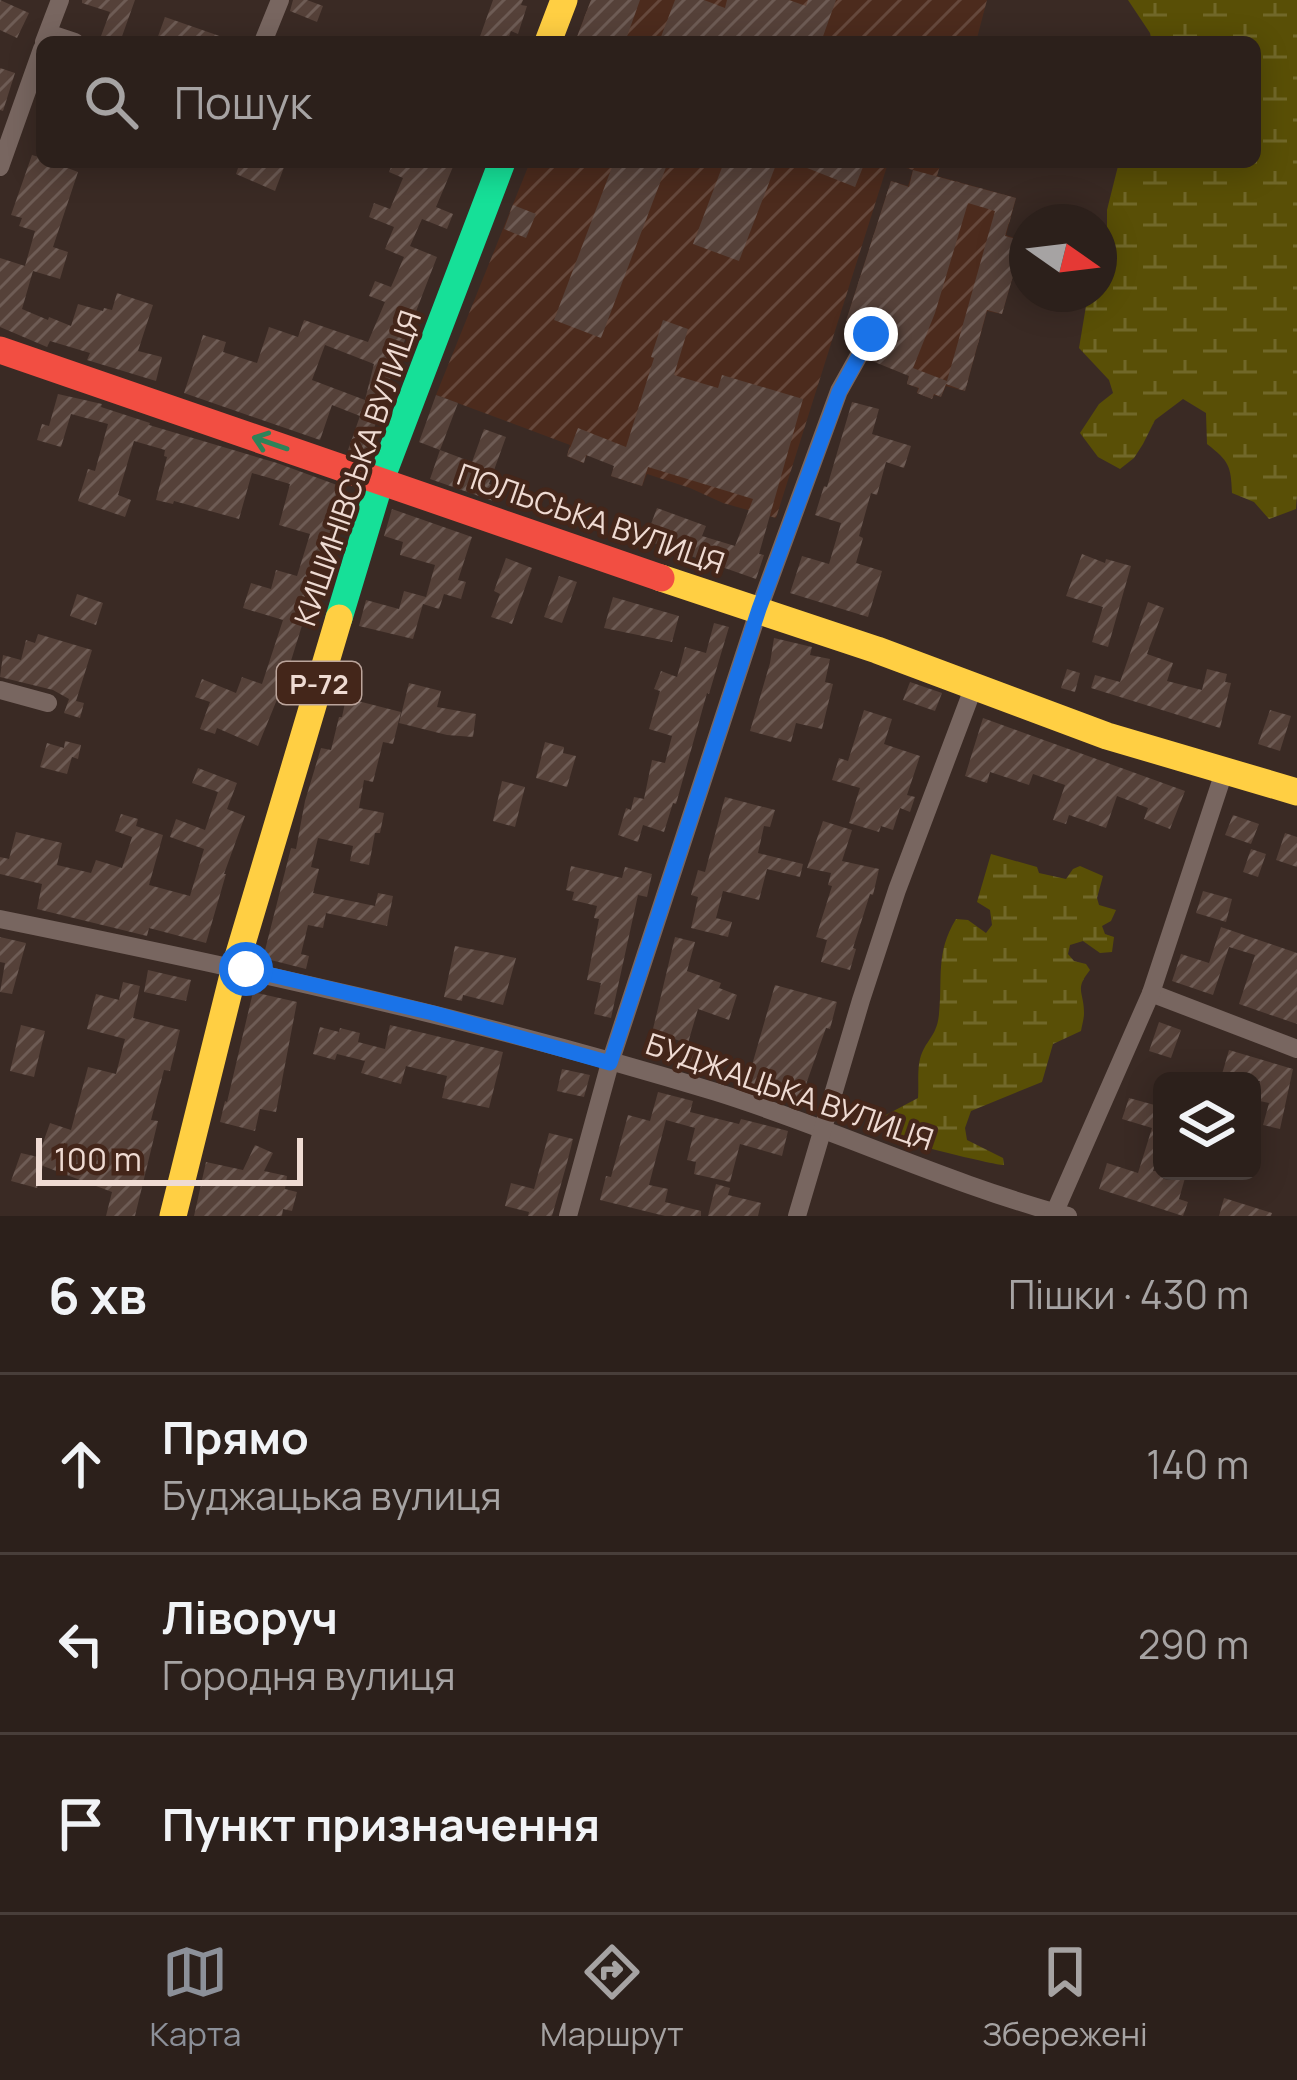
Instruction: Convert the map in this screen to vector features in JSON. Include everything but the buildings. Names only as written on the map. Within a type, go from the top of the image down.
[{"type":"street","points":[[47,36],[60,0]]},
{"type":"street","points":[[265,36],[280,0]]},
{"type":"street","points":[[550,36],[564,0]]},
{"type":"street","points":[[0,166],[36,66]]},
{"type":"street","name":"КИШИНІВСЬКА ВУЛИЦЯ","points":[[172,1216],[235,967],[380,482],[500,168]]},
{"type":"street","points":[[568,1216],[610,1063],[759,609],[839,392],[871,334]]},
{"type":"street","name":"ПОЛЬСЬКА ВУЛИЦЯ","points":[[0,350],[759,609],[1107,736],[1297,792]]},
{"type":"street","points":[[797,1216],[897,890],[974,686]]},
{"type":"street","points":[[0,690],[48,703]]},
{"type":"street","points":[[1058,1215],[1150,993],[1224,772]]},
{"type":"street","name":"БУДЖАЦЬКА ВУЛИЦЯ","points":[[0,919],[433,1013],[718,1093],[1058,1215]]},
{"type":"street","points":[[1150,993],[1297,1049]]},
{"type":"shaded area","points":[[591,0],[987,0],[978,36],[577,36]]},
{"type":"shaded area","points":[[528,168],[886,168],[776,518],[647,474],[642,486],[611,476],[615,464],[587,455],[583,463],[567,456],[570,445],[436,395]]},
{"type":"shaded area","points":[[906,168],[939,168],[937,176],[1016,198],[1009,204],[1009,290],[1002,314],[987,311],[965,391],[946,386],[941,397],[932,399],[907,384],[909,375],[870,360],[879,334],[846,321],[891,181],[908,186],[913,170]]},
{"type":"green space","points":[[1128,0],[1297,0],[1297,495],[1296,509],[1269,519],[1254,502],[1232,493],[1227,465],[1207,444],[1206,413],[1183,399],[1155,420],[1134,458],[1120,469],[1098,457],[1080,433],[1099,404],[1113,393],[1109,380],[1079,348],[1085,312],[1117,312],[1117,204],[1108,204],[1118,168],[1261,168],[1261,36],[1151,36]]},
{"type":"green space","points":[[991,854],[1066,879],[1080,866],[1103,876],[1099,905],[1116,910],[1102,926],[1105,934],[1114,937],[1112,952],[1100,953],[1083,941],[1070,945],[1068,954],[1090,970],[1081,987],[1081,1031],[1053,1044],[1042,1082],[971,1111],[965,1128],[967,1140],[1003,1158],[1004,1165],[894,1138],[882,1128],[884,1116],[918,1098],[920,1059],[938,1022],[942,955],[949,931],[956,919],[968,920],[986,933],[992,925],[990,910],[977,902]]},
{"type":"traffic: fast","points":[[339,618],[380,482],[500,168]]},
{"type":"traffic: slow","points":[[550,36],[564,0]]},
{"type":"traffic: slow","points":[[661,578],[877,650],[1107,736],[1297,792]]},
{"type":"traffic: slow","points":[[173,1216],[235,967],[339,618]]},
{"type":"traffic: jam","points":[[0,350],[661,578]]},
{"type":"route","points":[[246,969],[433,1013],[610,1063],[759,609],[839,392],[871,334]]}]
